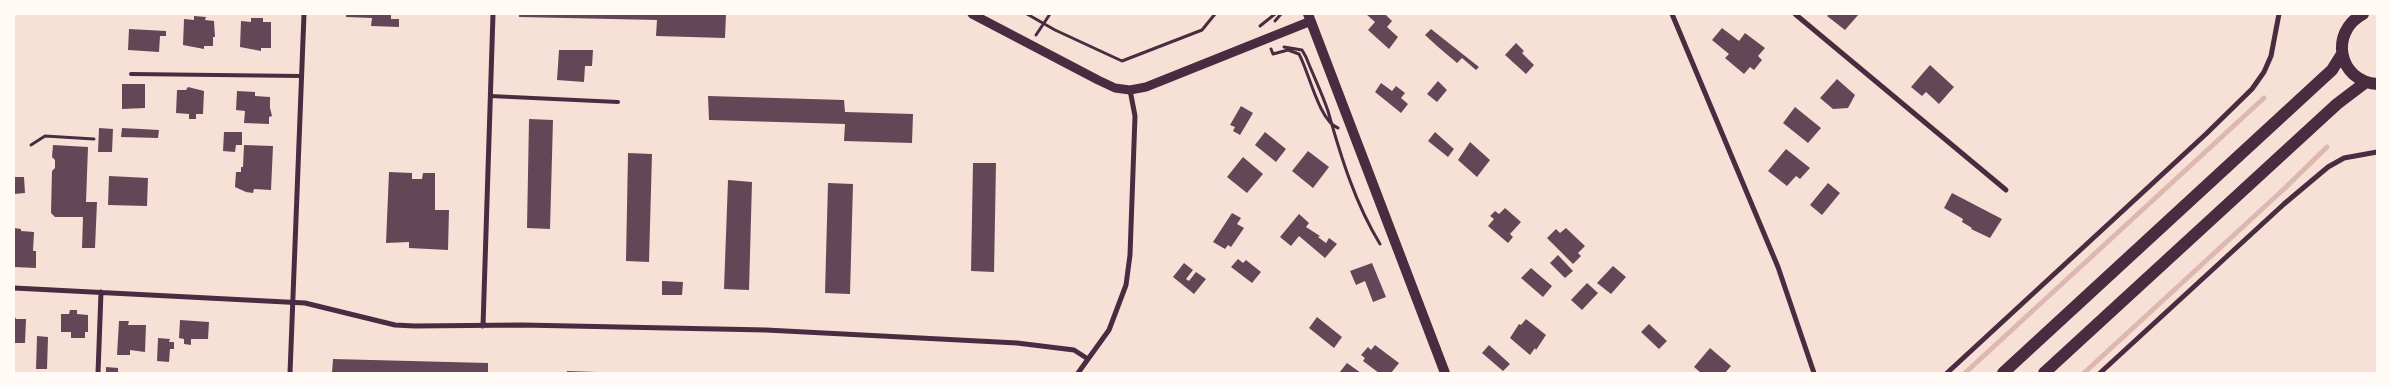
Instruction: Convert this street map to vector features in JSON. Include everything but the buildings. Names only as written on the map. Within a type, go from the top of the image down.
[{"type":"main road","points":[[2355,16],[2343,36],[2342,54],[2350,72],[2372,83]]},
{"type":"main road","points":[[1310,18],[1445,373]]},
{"type":"main road","points":[[2003,373],[2332,70],[2342,54]]},
{"type":"main road","points":[[2044,373],[2337,104],[2372,83]]},
{"type":"street","points":[[290,373],[304,14]]},
{"type":"street","points":[[483,326],[493,14]]},
{"type":"street","points":[[972,14],[1115,88],[1130,90],[1164,80],[1310,18]]},
{"type":"street","points":[[1672,14],[1778,267],[1814,373]]},
{"type":"street","points":[[1795,14],[2006,190]]},
{"type":"street","points":[[1947,373],[2206,134],[2252,89],[2264,72],[2271,56],[2280,14]]},
{"type":"street","points":[[1078,373],[1109,330],[1126,285],[1130,255],[1135,116],[1130,90]]},
{"type":"street","points":[[2100,373],[2284,204],[2328,167],[2344,158],[2377,152]]},
{"type":"street","points":[[14,288],[305,303],[395,325],[522,325],[917,336],[1062,348],[1074,350],[1088,359]]},
{"type":"street","points":[[98,373],[101,292]]},
{"type":"lane","points":[[131,74],[301,76]]},
{"type":"lane","points":[[490,96],[618,102]]},
{"type":"path","points":[[1027,14],[1045,22],[1055,30],[1122,61],[1202,30],[1214,14]]},
{"type":"path","points":[[1030,44],[1050,14]]},
{"type":"path","points":[[1253,29],[1262,26],[1275,14]]},
{"type":"path","points":[[1281,14],[1277,20],[1267,25],[1273,54],[1288,50],[1299,54],[1323,113],[1331,126]]},
{"type":"path","points":[[1262,26],[1276,48],[1288,46],[1302,50],[1327,110],[1361,208],[1383,249]]},
{"type":"path","points":[[1028,31],[1044,39]]},
{"type":"path","points":[[31,145],[45,136],[94,139]]},
{"type":"waterway","points":[[1965,373],[2264,98]]},
{"type":"waterway","points":[[2084,373],[2327,147]]}]
